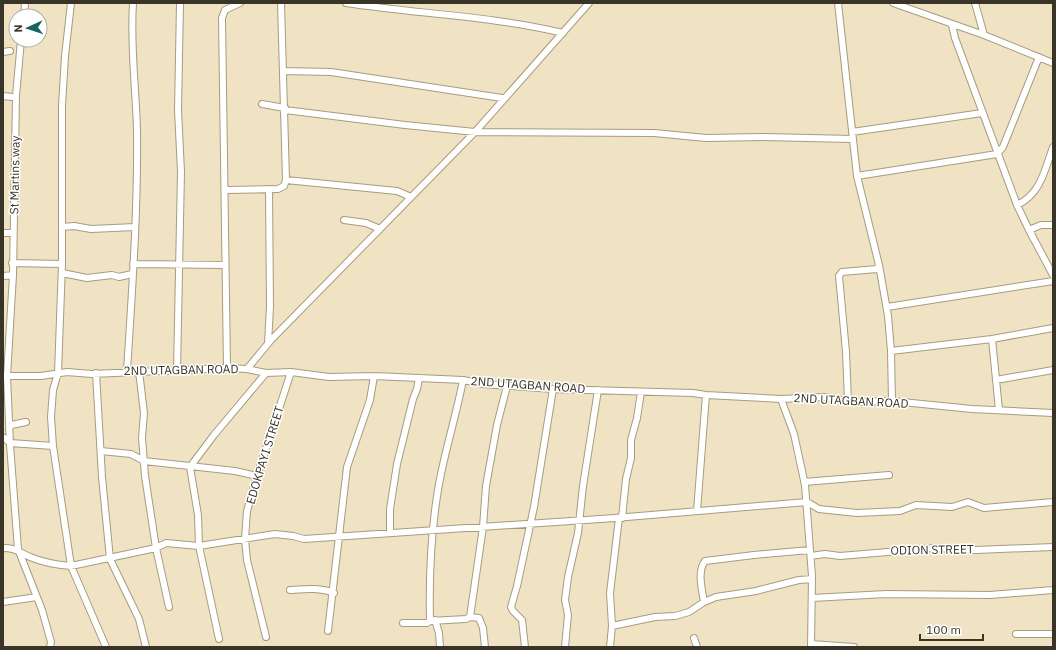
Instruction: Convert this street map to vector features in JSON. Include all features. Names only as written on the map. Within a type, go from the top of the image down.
[{"type":"street","points":[[71,3],[65,56],[62,106],[62,273],[58,373],[53,390],[51,417],[56,477],[71,566],[106,647]]},
{"type":"street","points":[[127,371],[133,264],[137,130],[131,26],[133,3]]},
{"type":"street","points":[[177,371],[181,172],[178,110],[180,3]]},
{"type":"street","points":[[227,368],[222,18],[225,10],[240,3]]},
{"type":"street","points":[[225,190],[278,189],[284,186],[286,180],[281,3]]},
{"type":"street","points":[[346,3],[399,11],[513,24],[563,33]]},
{"type":"street","points":[[247,369],[268,344],[475,132],[589,3]]},
{"type":"street","points":[[838,3],[857,176],[879,265],[887,307],[891,351],[892,401]]},
{"type":"street","points":[[893,3],[984,35],[1053,63]]},
{"type":"street","points":[[975,3],[984,35]]},
{"type":"street","points":[[952,25],[955,38],[982,113],[1017,205],[1053,275]]},
{"type":"street","name":"St Martins way","points":[[21,48],[16,96],[12,263],[13,276],[5,376],[18,549],[37,597],[51,642],[50,647]]},
{"type":"street","points":[[3,52],[10,51]]},
{"type":"street","points":[[857,176],[997,154],[1003,147],[1039,57]]},
{"type":"street","points":[[284,71],[332,72],[502,98]]},
{"type":"street","points":[[3,96],[12,97]]},
{"type":"street","points":[[262,104],[285,109],[405,125],[475,132],[654,133],[706,138],[763,137],[853,139]]},
{"type":"street","points":[[852,132],[982,113]]},
{"type":"street","points":[[1017,205],[1027,200],[1040,183],[1053,147]]},
{"type":"street","points":[[286,180],[397,191],[411,197]]},
{"type":"street","points":[[268,344],[270,307],[269,189]]},
{"type":"street","points":[[344,220],[366,223],[380,229]]},
{"type":"street","points":[[1029,230],[1041,225],[1053,225]]},
{"type":"street","points":[[62,227],[74,226],[91,229],[134,226]]},
{"type":"street","points":[[3,233],[13,233]]},
{"type":"street","points":[[12,263],[62,264]]},
{"type":"street","points":[[133,264],[225,265]]},
{"type":"street","points":[[848,401],[846,352],[839,276],[842,272],[877,269],[879,265]]},
{"type":"street","points":[[62,273],[87,278],[112,276],[119,277],[132,274]]},
{"type":"street","points":[[3,276],[13,276]]},
{"type":"street","points":[[887,307],[972,295],[1053,281]]},
{"type":"street","points":[[3,321],[10,321]]},
{"type":"street","points":[[891,351],[992,339],[1053,328]]},
{"type":"street","points":[[992,339],[999,410]]},
{"type":"street","name":"2ND UTAGBAN ROAD","points":[[5,376],[41,376],[67,372],[96,373],[139,370],[177,371],[227,368],[247,369],[266,373],[291,372],[329,377],[374,376],[463,380],[508,386],[553,389],[693,393],[706,396],[781,399],[823,397],[848,401],[892,401],[972,409],[1053,413]]},
{"type":"street","points":[[139,370],[144,413],[144,461],[156,548],[169,607]]},
{"type":"street","points":[[996,380],[1053,370]]},
{"type":"street","name":"EDOKPAYI STREET","points":[[266,637],[247,560],[245,539],[247,511],[291,372]]},
{"type":"street","points":[[96,373],[102,477],[110,559],[136,613],[146,647]]},
{"type":"street","points":[[219,639],[199,546],[198,515],[190,467],[214,435],[266,373]]},
{"type":"street","points":[[328,631],[340,543],[339,536],[347,467],[370,400],[374,376]]},
{"type":"street","points":[[390,533],[390,509],[397,464],[419,378]]},
{"type":"street","points":[[440,647],[439,633],[432,620],[433,530],[438,490],[463,380]]},
{"type":"street","points":[[470,617],[483,527],[486,486],[498,425],[508,386]]},
{"type":"street","points":[[525,647],[522,620],[513,611],[511,606],[517,586],[530,524],[553,389]]},
{"type":"street","points":[[565,647],[568,615],[565,600],[566,591],[578,533],[578,520],[598,390]]},
{"type":"street","points":[[610,647],[612,626],[610,593],[626,478],[630,463],[631,440],[638,418],[641,392]]},
{"type":"street","points":[[697,511],[706,396]]},
{"type":"street","points":[[781,399],[794,434],[807,502],[812,579],[811,645],[854,647]]},
{"type":"street","points":[[26,422],[11,425],[3,436],[10,443],[53,446]]},
{"type":"street","points":[[101,451],[131,454],[144,461],[235,471],[257,476]]},
{"type":"street","points":[[804,482],[889,475]]},
{"type":"street","points":[[3,548],[18,549],[30,557],[57,565],[71,566],[110,559],[156,548],[166,543],[199,546],[275,534],[304,539],[621,518],[807,502],[819,509],[857,513],[900,511],[916,505],[952,507],[968,502],[984,508],[1053,502]]},
{"type":"street","points":[[808,516],[819,509]]},
{"type":"street","name":"ODION STREET","points":[[704,602],[701,580],[702,565],[705,561],[754,554],[811,553],[840,556],[877,551],[935,548],[976,550],[1053,547]]},
{"type":"street","points":[[612,626],[655,617],[675,616],[689,612],[704,602],[716,597],[756,591],[799,580],[812,579]]},
{"type":"street","points":[[290,590],[328,590],[334,593]]},
{"type":"street","points":[[812,598],[886,594],[990,595],[1053,590]]},
{"type":"street","points":[[3,602],[37,597]]},
{"type":"street","points":[[403,623],[427,623],[432,620],[466,619],[470,617],[479,618],[482,623],[485,647]]},
{"type":"street","points":[[1016,634],[1053,634]]},
{"type":"street","points":[[694,638],[697,647]]}]
